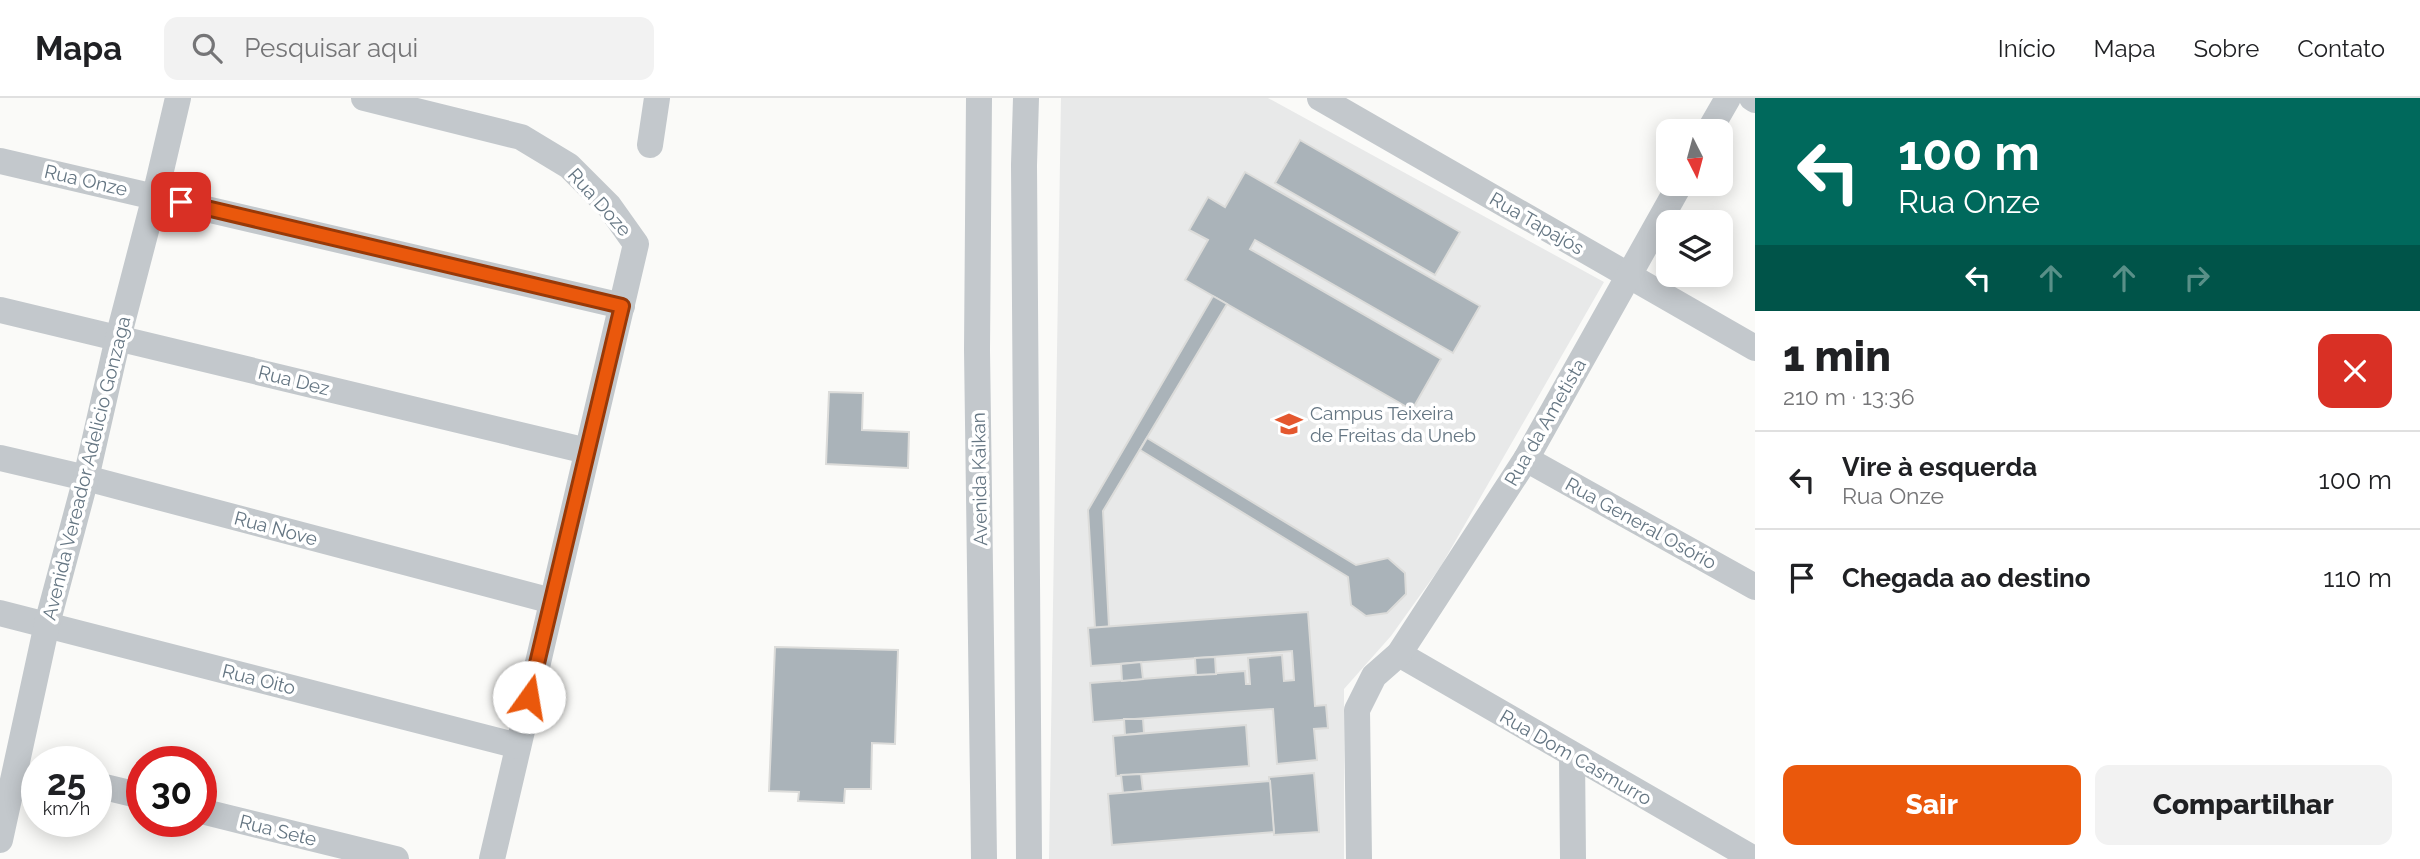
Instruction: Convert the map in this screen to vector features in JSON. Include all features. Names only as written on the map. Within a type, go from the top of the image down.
[{"type":"street","name":"Avenida Vereador Adelicio Gonzaga","points":[[0,840],[47,624],[86,478],[178,98]]},
{"type":"street","name":"Rua Doze","points":[[364,98],[521,137],[569,166],[608,206],[636,244],[622,306]]},
{"type":"street","points":[[650,145],[657,98]]},
{"type":"street","name":"Avenida Kaikan","points":[[979,98],[977,349],[984,859]]},
{"type":"street","points":[[1026,98],[1024,165],[1028,859]]},
{"type":"street","name":"Rua Tapajós","points":[[1320,98],[1755,348]]},
{"type":"street","points":[[1716,119],[1728,98]]},
{"type":"street","name":"Rua Onze","points":[[0,161],[622,306]]},
{"type":"street","name":"Rua da Ametista","points":[[1359,859],[1357,710],[1374,676],[1399,654],[1526,459],[1673,196]]},
{"type":"street","points":[[492,859],[622,306]]},
{"type":"street","name":"Rua Dez","points":[[0,310],[587,451]]},
{"type":"street","name":"Rua Nove","points":[[0,458],[86,478],[552,601]]},
{"type":"street","name":"Rua General Osório","points":[[1526,459],[1755,587]]},
{"type":"street","name":"Rua Oito","points":[[0,613],[518,746]]},
{"type":"street","name":"Rua Dom Casmurro","points":[[1399,654],[1754,859]]},
{"type":"street","points":[[1572,755],[1573,859]]},
{"type":"street","name":"Rua Sete","points":[[217,815],[396,859]]},
{"type":"shaded area","name":"Campus Teixeira de Freitas da Uneb","points":[[1061,98],[1268,98],[1604,282],[1441,566],[1391,636],[1344,689],[1344,859],[1049,859]]},
{"type":"building","points":[[1300,140],[1460,232],[1435,275],[1275,183]]},
{"type":"building","points":[[1245,172],[1480,306],[1453,353],[1255,240],[1250,249],[1441,359],[1412,410],[1185,280],[1208,240],[1189,230],[1208,197],[1225,207]]},
{"type":"building","points":[[1213,296],[1227,304],[1103,511],[1109,627],[1095,628],[1088,510]]},
{"type":"building","points":[[829,392],[863,393],[862,430],[909,432],[908,468],[826,464]]},
{"type":"building","points":[[1147,438],[1356,565],[1388,558],[1405,573],[1406,594],[1387,613],[1366,616],[1351,605],[1348,577],[1140,450]]},
{"type":"building","points":[[1308,612],[1315,706],[1326,705],[1328,728],[1314,729],[1317,760],[1277,764],[1273,709],[1093,722],[1090,683],[1245,671],[1246,684],[1250,684],[1248,658],[1282,655],[1284,681],[1294,680],[1292,651],[1091,666],[1088,628]]},
{"type":"building","points":[[775,647],[898,650],[895,744],[872,743],[871,789],[845,789],[844,803],[798,801],[799,792],[769,791]]},
{"type":"building","points":[[1215,657],[1216,674],[1196,675],[1195,658]]},
{"type":"building","points":[[1141,662],[1143,679],[1122,681],[1121,664]]},
{"type":"building","points":[[1124,719],[1143,719],[1144,733],[1125,735]]},
{"type":"building","points":[[1246,725],[1249,766],[1116,776],[1113,736]]},
{"type":"building","points":[[1314,773],[1319,832],[1274,835],[1269,777]]},
{"type":"building","points":[[1141,774],[1143,791],[1123,793],[1121,775]]},
{"type":"building","points":[[1270,781],[1274,832],[1112,845],[1108,794]]},
{"type":"place","name":"Campus Teixeira de Freitas da Uneb","points":[[1289,424]]},
{"type":"route","points":[[181,202],[622,306],[529,697]]}]
